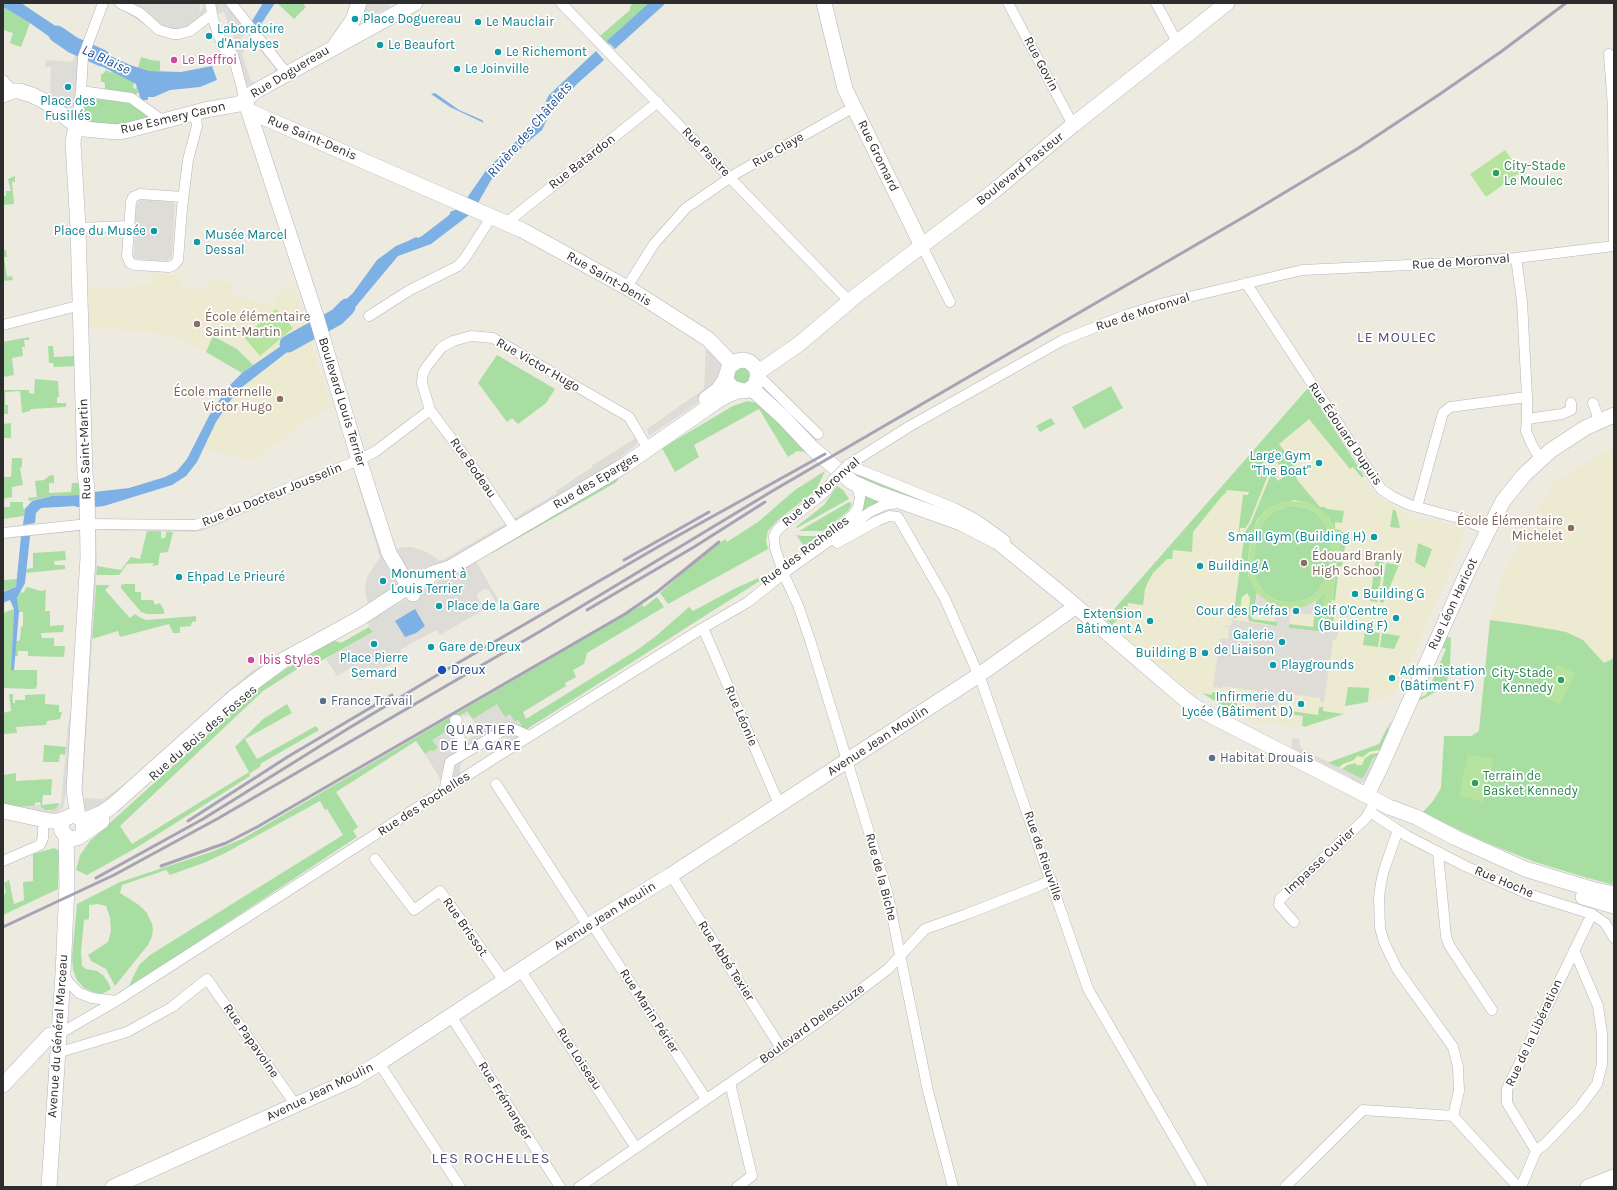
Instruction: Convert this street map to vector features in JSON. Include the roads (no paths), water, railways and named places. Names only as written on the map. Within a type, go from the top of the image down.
[{"type":"street","points":[[6,89],[25,92],[39,98],[76,125],[83,57],[103,3]]},
{"type":"street","points":[[120,3],[140,13],[160,30],[173,34],[190,31],[212,14]]},
{"type":"street","name":"Boulevard Louis Terrier","points":[[210,3],[223,47],[233,55],[247,105],[316,316],[359,460],[389,553],[411,590]]},
{"type":"street","points":[[231,3],[288,74]]},
{"type":"street","name":"Rue Doguereau","points":[[247,105],[256,91],[331,49],[353,20],[359,3]]},
{"type":"street","points":[[331,49],[415,3]]},
{"type":"street","name":"Rue Pastre","points":[[561,3],[600,41],[850,302]]},
{"type":"street","name":"Rue Gromard","points":[[824,3],[845,90],[950,302]]},
{"type":"street","name":"Rue Govin","points":[[1008,3],[1074,125]]},
{"type":"street","points":[[1156,3],[1177,42]]},
{"type":"street","name":"Boulevard Pasteur","points":[[751,378],[811,334],[850,302],[994,191],[1226,3]]},
{"type":"street","points":[[1609,54],[1613,108],[1614,246]]},
{"type":"street","points":[[80,91],[131,98],[163,122]]},
{"type":"street","name":"Rue Batardon","points":[[506,222],[658,102]]},
{"type":"street","name":"Rue Esmery Caron","points":[[76,125],[84,129],[122,132],[195,113],[239,104],[247,105]]},
{"type":"street","name":"Rue Saint-Denis","points":[[247,105],[506,222],[627,287],[708,339],[729,370],[729,385],[732,388],[751,378],[783,417],[815,451],[856,484],[974,529],[998,542],[1191,704],[1370,802],[1391,808]]},
{"type":"street","name":"Rue Claye","points":[[627,287],[654,244],[686,208],[731,178],[854,107]]},
{"type":"street","points":[[184,197],[136,195],[131,202],[128,256],[130,263],[138,265],[162,266],[174,265],[178,260],[189,155],[198,126],[195,113]]},
{"type":"street","name":"Rue Saint-Martin","points":[[73,827],[87,579],[88,524],[88,493],[85,474],[78,228],[73,142],[76,125]]},
{"type":"street","points":[[369,316],[410,290],[458,266],[465,258],[492,216]]},
{"type":"street","points":[[78,228],[129,226]]},
{"type":"street","name":"Rue de Moronval","points":[[783,572],[773,539],[775,533],[783,524],[827,490],[833,480],[848,465],[915,424],[1063,340],[1126,315],[1164,303],[1302,270],[1451,263],[1516,258],[1614,246]]},
{"type":"street","points":[[1516,258],[1522,301],[1527,397],[1526,430],[1540,459]]},
{"type":"street","name":"Rue Édouard Dupuis","points":[[1246,283],[1380,486],[1393,497],[1417,507],[1462,519],[1488,530]]},
{"type":"street","points":[[3,325],[81,305]]},
{"type":"street","name":"Rue Victor Hugo","points":[[430,410],[422,383],[423,373],[442,347],[453,341],[471,336],[493,338],[629,417],[646,446]]},
{"type":"street","points":[[646,446],[716,392],[729,370],[737,360],[744,360],[751,378],[818,434]]},
{"type":"street","name":"Rue des Eparges","points":[[411,590],[437,580],[450,568],[625,465],[646,446],[751,378]]},
{"type":"street","points":[[1417,507],[1443,413],[1450,407],[1527,397]]},
{"type":"street","points":[[1527,419],[1562,414],[1571,410],[1571,403]]},
{"type":"street","points":[[1593,403],[1599,420]]},
{"type":"street","points":[[359,460],[376,451],[430,410]]},
{"type":"street","name":"Rue Bodeau","points":[[430,410],[481,478],[515,529]]},
{"type":"street","name":"Rue Léon Haricot","points":[[1370,802],[1382,764],[1441,630],[1488,530],[1510,492],[1540,459],[1574,435],[1599,420],[1614,415]]},
{"type":"street","name":"Rue du Docteur Jousselin","points":[[3,533],[88,524],[196,525],[359,460]]},
{"type":"street","points":[[848,465],[966,514],[1018,549],[1028,566]]},
{"type":"street","name":"Rue des Rochelles","points":[[783,572],[856,512],[860,501],[859,490],[856,484]]},
{"type":"street","name":"Rue des Rochelles","points":[[59,1034],[116,1001],[493,759],[732,610],[739,601],[870,512],[884,505],[905,503]]},
{"type":"street","name":"Rue des Rochelles","points":[[783,572],[790,573],[846,537],[877,521],[889,516],[898,517]]},
{"type":"street","name":"Rue de Rieuville","points":[[898,517],[945,599],[979,675],[1088,989],[1203,1187]]},
{"type":"street","name":"Rue de la Biche","points":[[783,572],[798,605],[846,755],[887,891],[928,1091],[953,1187]]},
{"type":"street","name":"Rue du Bois des Fosses","points":[[73,827],[102,813],[112,806],[247,686],[285,659],[411,590]]},
{"type":"street","name":"Avenue Jean Moulin","points":[[114,1187],[352,1079],[379,1063],[590,925],[671,875],[778,804],[846,755],[979,675],[1075,607]]},
{"type":"street","name":"Rue Léonie","points":[[703,628],[778,804]]},
{"type":"street","points":[[457,720],[455,720],[464,753]]},
{"type":"street","points":[[445,787],[450,762],[464,753],[509,727],[526,735]]},
{"type":"street","points":[[473,736],[481,750]]},
{"type":"street","points":[[1382,764],[1379,776],[1380,785],[1386,799],[1391,808],[1408,822],[1478,857],[1510,871],[1582,897],[1614,906]]},
{"type":"street","name":"Rue Marin Périer","points":[[496,784],[706,1099]]},
{"type":"street","name":"Rue Hoche","points":[[1370,802],[1394,827],[1438,853],[1528,894],[1592,914],[1605,923],[1614,938]]},
{"type":"street","name":"Impasse Cuvier","points":[[1294,922],[1279,905],[1279,901],[1370,802]]},
{"type":"street","points":[[1391,808],[1387,816],[1394,827],[1381,883],[1379,903],[1380,928],[1384,942],[1397,969],[1453,1047],[1458,1067],[1460,1091],[1453,1116]]},
{"type":"street","points":[[1391,808],[1416,817],[1456,838],[1526,869],[1591,889],[1614,894]]},
{"type":"street","points":[[3,811],[73,827]]},
{"type":"street","points":[[3,820],[43,829],[73,827]]},
{"type":"street","name":"Avenue du Général Marceau","points":[[49,1187],[63,974],[67,885],[73,827]]},
{"type":"street","points":[[3,861],[40,845],[43,838],[43,829]]},
{"type":"street","points":[[1438,853],[1446,936],[1449,944],[1492,1010]]},
{"type":"street","name":"Rue Brissot","points":[[375,859],[414,910],[440,891],[505,982]]},
{"type":"street","name":"Rue Abbé Texier","points":[[671,875],[781,1048]]},
{"type":"street","name":"Boulevard Delescluze","points":[[579,1187],[817,1023],[888,969],[926,929],[1041,885],[1051,879]]},
{"type":"street","name":"Rue de la Libération","points":[[1536,1151],[1507,1103],[1507,1089],[1563,970],[1592,914]]},
{"type":"street","points":[[1523,1183],[1536,1151],[1546,1143],[1580,1107],[1597,1084],[1602,1064],[1602,1034],[1598,1006],[1574,950]]},
{"type":"street","name":"Rue Loiseau","points":[[521,971],[636,1148]]},
{"type":"street","points":[[63,974],[70,984],[80,993],[92,998],[116,1001]]},
{"type":"street","name":"Rue Papavoine","points":[[57,1053],[128,1032],[172,1007],[207,979],[295,1104]]},
{"type":"street","name":"Rue Frémanger","points":[[451,1016],[560,1187]]},
{"type":"street","points":[[3,1085],[50,1035],[59,1034]]},
{"type":"street","points":[[379,1063],[460,1187]]},
{"type":"street","points":[[730,1083],[752,1176],[738,1187]]},
{"type":"street","points":[[1285,1187],[1363,1110],[1453,1116],[1518,1187]]},
{"type":"street","points":[[1588,1187],[1614,1177]]},
{"type":"water","points":[[3,3],[21,3],[78,41],[75,55],[30,23],[3,7]]},
{"type":"water","points":[[263,3],[275,3],[258,29],[252,21]]},
{"type":"water","points":[[649,3],[666,3],[615,49],[607,41]]},
{"type":"water","points":[[91,47],[130,65],[149,71],[181,72],[212,66],[217,80],[200,87],[170,90],[154,97],[148,97],[148,100],[141,100],[136,84],[88,59]]},
{"type":"water","points":[[596,51],[604,60],[578,83],[551,111],[542,130],[522,147],[491,180],[478,203],[467,198],[487,169],[535,123],[549,95]]},
{"type":"water","points":[[435,93],[459,110],[482,120],[484,123],[450,107],[431,94]]},
{"type":"water","points":[[460,208],[469,215],[431,244],[398,256],[347,317],[331,330],[326,314],[338,307],[353,293],[377,260],[396,246],[416,237],[418,238],[422,236],[448,216],[450,212]]},
{"type":"water","points":[[307,328],[309,335],[237,391],[216,422],[197,462],[186,476],[172,485],[104,506],[95,507],[94,492],[129,488],[165,477],[177,471],[187,459],[209,416],[228,387],[242,373]]},
{"type":"water","points":[[79,495],[80,507],[41,508],[36,513],[35,523],[23,525],[25,509],[32,501],[52,496]]},
{"type":"water","points":[[21,536],[30,536],[25,583],[17,598],[19,612],[14,670],[11,670],[14,609],[10,600],[3,603],[3,592],[16,587]]},
{"type":"water","points":[[415,609],[425,626],[416,633],[405,637],[395,621]]},
{"type":"waterway","name":"La Blaise","points":[[57,34],[73,45],[102,58]]},
{"type":"waterway","name":"Rivière des Châtelets","points":[[288,344],[337,317],[347,307]]},
{"type":"railway","points":[[3,927],[114,875],[217,819],[539,632],[774,490],[1249,214],[1357,149],[1440,94],[1502,51],[1566,3]]},
{"type":"railway","points":[[96,878],[203,819],[439,674],[663,544],[825,454]]},
{"type":"railway","points":[[587,610],[694,547],[765,502]]},
{"type":"railway","points":[[624,560],[709,512]]},
{"type":"railway","points":[[161,866],[226,843],[257,827],[625,614],[657,592],[719,542]]},
{"type":"railway","points":[[188,821],[289,756],[392,695]]},
{"type":"place","name":"Place Doguereau","points":[[355,19]]},
{"type":"place","name":"Le Mauclair","points":[[478,22]]},
{"type":"place","name":"Laboratoire d'Analyses","points":[[209,36]]},
{"type":"place","name":"Le Beaufort","points":[[380,45]]},
{"type":"place","name":"Le Richemont","points":[[498,52]]},
{"type":"place","name":"Le Beffroi","points":[[174,60]]},
{"type":"place","name":"Le Joinville","points":[[457,69]]},
{"type":"place","name":"Place des Fusillés","points":[[68,87]]},
{"type":"place","name":"City-Stade Le Moulec","points":[[1496,173]]},
{"type":"place","name":"Place du Musée","points":[[154,231]]},
{"type":"place","name":"Musée Marcel Dessal","points":[[197,242]]},
{"type":"place","name":"École élémentaire Saint-Martin","points":[[197,324]]},
{"type":"place","name":"École maternelle Victor Hugo","points":[[280,399]]},
{"type":"place","name":"Large Gym \"The Boat\"","points":[[1319,463]]},
{"type":"place","name":"École Élémentaire Michelet","points":[[1571,528]]},
{"type":"place","name":"Small Gym (Building H)","points":[[1374,537]]},
{"type":"place","name":"Édouard Branly High School","points":[[1304,563]]},
{"type":"place","name":"Building A","points":[[1200,566]]},
{"type":"place","name":"Ehpad Le Prieuré","points":[[179,577]]},
{"type":"place","name":"Monument à Louis Terrier","points":[[383,581]]},
{"type":"place","name":"Building G","points":[[1355,594]]},
{"type":"place","name":"Place de la Gare","points":[[439,606]]},
{"type":"place","name":"Cour des Préfas","points":[[1296,611]]},
{"type":"place","name":"Self O'Centre (Building F)","points":[[1396,618]]},
{"type":"place","name":"Extension Bâtiment A","points":[[1150,621]]},
{"type":"place","name":"Galerie de Liaison","points":[[1282,642]]},
{"type":"place","name":"Place Pierre Semard","points":[[374,644]]},
{"type":"place","name":"Gare de Dreux","points":[[431,647]]},
{"type":"place","name":"Building B","points":[[1205,653]]},
{"type":"place","name":"Ibis Styles","points":[[251,660]]},
{"type":"place","name":"Playgrounds","points":[[1273,665]]},
{"type":"place","name":"Dreux","points":[[442,670]]},
{"type":"place","name":"Administation (Bâtiment F)","points":[[1392,678]]},
{"type":"place","name":"City-Stade Kennedy","points":[[1561,680]]},
{"type":"place","name":"France Travail","points":[[323,701]]},
{"type":"place","name":"Infirmerie du Lycée (Bâtiment D)","points":[[1301,704]]},
{"type":"place","name":"Habitat Drouais","points":[[1212,758]]},
{"type":"place","name":"Terrain de Basket Kennedy","points":[[1475,783]]},
{"type":"district","name":"LE MOULEC","points":[[1397,338]]},
{"type":"district","name":"QUARTIER DE LA GARE","points":[[481,738]]},
{"type":"district","name":"LES ROCHELLES","points":[[491,1159]]}]
